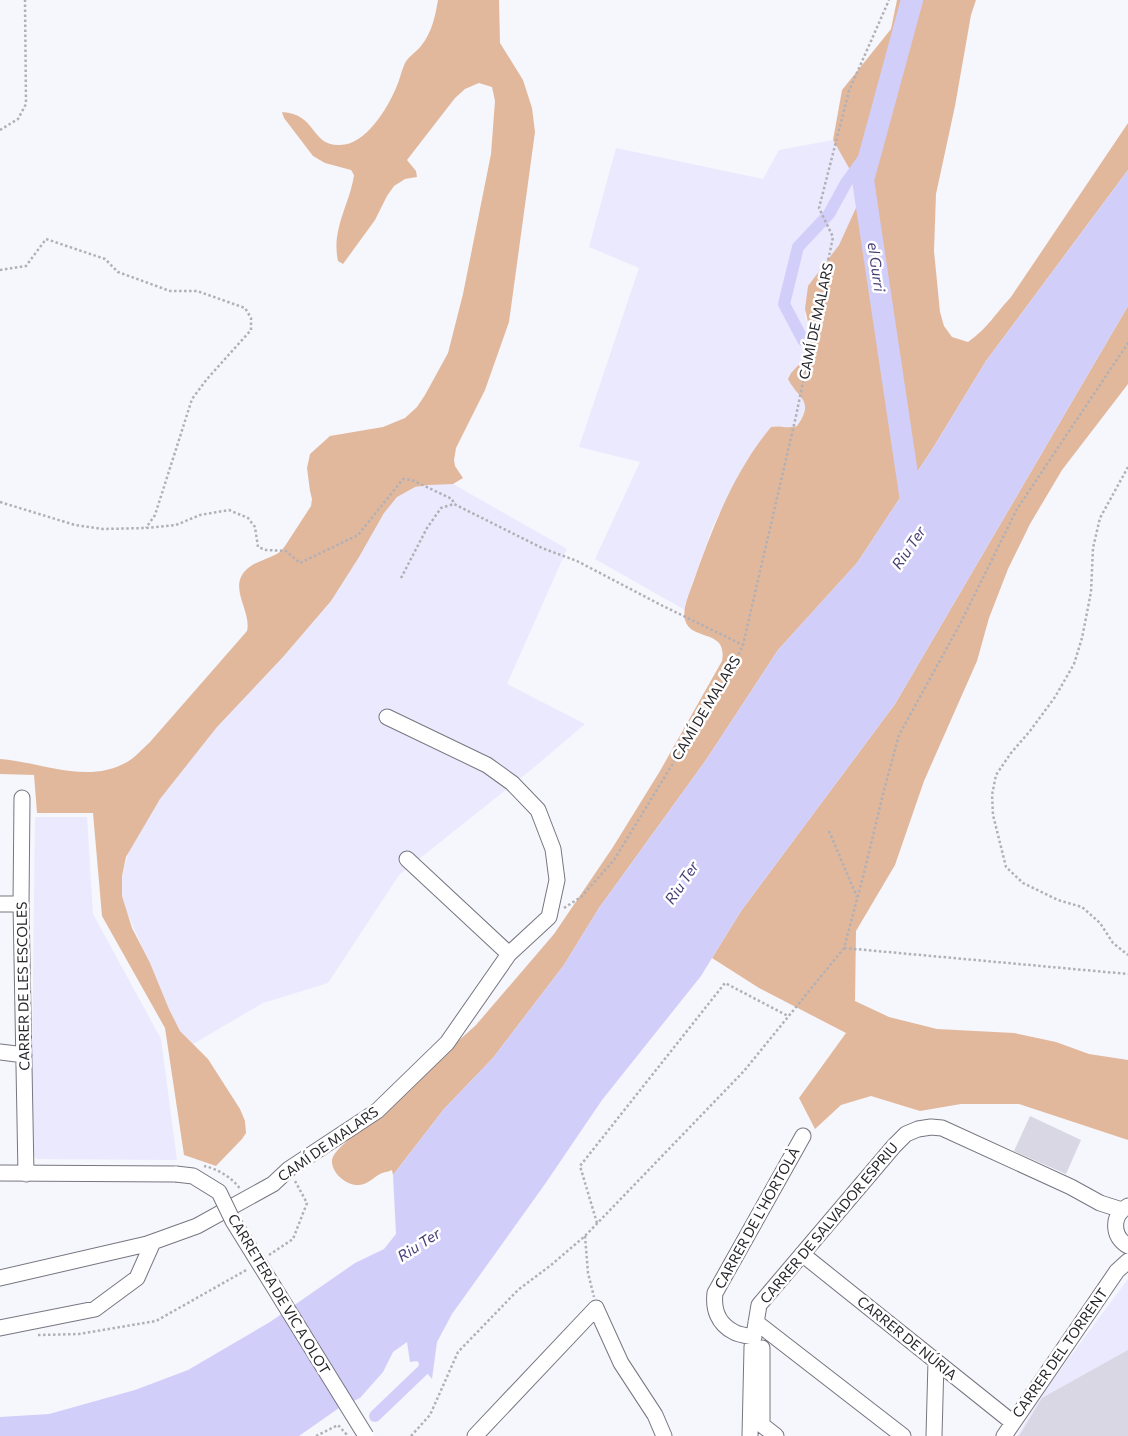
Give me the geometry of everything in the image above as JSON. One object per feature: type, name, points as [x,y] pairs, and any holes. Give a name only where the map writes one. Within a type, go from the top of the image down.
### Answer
[{"type":"street","points":[[387,717],[488,765],[512,783],[538,810],[554,849],[557,880],[549,917]]},
{"type":"street","name":"CARRER DE LES ESCOLES","points":[[22,798],[21,904],[26,1174]]},
{"type":"street","points":[[407,859],[510,954]]},
{"type":"street","points":[[0,904],[21,904]]},
{"type":"street","name":"CAMÍ DE MALARS","points":[[0,1278],[153,1242],[197,1226],[273,1184],[289,1169],[377,1112],[447,1043],[510,954],[549,917]]},
{"type":"street","points":[[0,1052],[24,1055]]},
{"type":"street","name":"CARRER DE SALVADOR ESPRIU","points":[[750,1436],[752,1347],[758,1336],[759,1305],[906,1134],[918,1129],[931,1127],[953,1132],[1071,1187],[1100,1203],[1125,1208]]},
{"type":"street","name":"CARRER DE L'HORTOLÀ","points":[[803,1136],[715,1293],[714,1305],[720,1319],[734,1332],[758,1336],[903,1436]]},
{"type":"street","name":"CARRETERA DE VIC A OLOT","points":[[0,1174],[176,1174],[193,1176],[219,1192],[238,1230],[366,1436]]},
{"type":"street","points":[[1100,1203],[1120,1237]]},
{"type":"street","points":[[1120,1237],[1117,1216],[1125,1208]]},
{"type":"street","name":"CARRER DEL TORRENT","points":[[1004,1436],[1123,1266],[1120,1237]]},
{"type":"street","points":[[0,1328],[95,1309],[138,1278],[153,1242]]},
{"type":"street","name":"CARRER DE NÚRIA","points":[[802,1254],[1012,1422]]},
{"type":"street","points":[[475,1436],[596,1308],[621,1363],[655,1415],[664,1436]]},
{"type":"street","points":[[758,1336],[762,1425],[776,1436]]},
{"type":"street","points":[[934,1436],[936,1361]]},
{"type":"path","points":[[0,130],[18,119],[26,104],[25,0]]},
{"type":"path","name":"CAMÍ DE MALARS","points":[[549,917],[581,897],[614,860],[736,660],[743,645],[796,416],[833,237],[819,208],[849,90],[889,0]]},
{"type":"path","points":[[0,270],[26,266],[46,239],[105,259],[118,272],[170,292],[197,292],[246,308],[251,318],[251,330],[192,399],[155,515],[146,528]]},
{"type":"path","points":[[411,1436],[430,1415],[458,1352],[518,1290],[585,1236],[744,1071],[844,948],[882,794],[899,735],[960,624],[1018,509],[1128,343]]},
{"type":"path","points":[[1128,467],[1100,518],[1093,548],[1091,592],[1082,638],[1074,664],[1055,697],[996,775],[992,796],[993,815],[1006,867],[1023,883],[1058,900],[1082,907],[1100,923],[1113,943],[1128,955]]},
{"type":"path","points":[[0,502],[75,525],[104,529],[146,528],[176,524],[200,516],[229,510],[248,518],[255,527],[258,547],[266,550],[286,552],[300,563],[358,535],[403,479],[412,480],[452,499],[454,504],[542,548],[577,560],[743,645]]},
{"type":"path","points":[[401,578],[427,528],[441,508],[454,504]]},
{"type":"path","points":[[829,831],[857,899]]},
{"type":"path","points":[[844,948],[1128,974]]},
{"type":"path","points":[[597,1224],[580,1166],[725,983],[788,1016]]},
{"type":"path","points":[[209,1167],[236,1182]]},
{"type":"path","points":[[262,1259],[293,1239],[307,1203],[289,1169]]},
{"type":"path","points":[[585,1236],[588,1273],[596,1308]]},
{"type":"path","points":[[30,1335],[79,1334],[156,1321],[255,1265]]},
{"type":"path","points":[[316,1436],[338,1425],[348,1436]]},
{"type":"shaded area","points":[[438,0],[499,0],[500,43],[523,80],[532,108],[535,132],[509,322],[485,390],[456,448],[455,466],[463,478],[453,484],[415,487],[397,497],[384,513],[331,601],[283,657],[217,727],[160,799],[126,857],[122,876],[122,896],[132,928],[150,963],[180,1031],[208,1059],[240,1109],[245,1121],[246,1133],[216,1166],[184,1155],[165,1028],[102,916],[93,813],[37,813],[34,775],[0,774],[0,759],[64,770],[96,772],[112,769],[127,762],[136,755],[150,742],[247,631],[248,623],[241,599],[239,583],[241,576],[251,566],[281,551],[311,506],[312,499],[307,468],[310,454],[330,436],[383,427],[405,418],[417,407],[425,395],[448,353],[463,294],[491,154],[495,101],[492,87],[479,83],[465,89],[455,98],[407,160],[416,171],[417,177],[405,179],[394,186],[375,220],[343,264],[338,261],[337,238],[354,175],[351,170],[325,163],[313,156],[284,118],[282,112],[302,118],[317,135],[330,144],[349,144],[358,139],[381,116],[396,88],[405,63],[425,41],[433,24]]},
{"type":"shaded area","points":[[897,0],[976,0],[971,15],[955,106],[936,194],[934,251],[940,312],[944,326],[952,337],[968,342],[986,326],[1011,297],[1128,123],[1128,170],[986,361],[933,448],[857,563],[778,650],[706,760],[599,908],[564,965],[493,1058],[444,1109],[393,1175],[392,1170],[359,1185],[345,1181],[337,1174],[332,1165],[336,1152],[476,1025],[554,934],[613,847],[660,771],[722,661],[720,644],[715,639],[694,631],[689,627],[684,615],[685,605],[717,520],[746,462],[771,427],[797,426],[805,411],[803,401],[788,379],[806,357],[808,350],[811,336],[805,309],[808,286],[839,245],[860,199],[849,168],[833,140],[842,90],[891,29]]},
{"type":"shaded area","points":[[833,140],[849,168],[860,199],[839,245],[808,286],[805,315],[811,336],[808,350],[801,362],[796,389],[804,400],[806,407],[797,426],[790,429],[777,426],[767,432],[746,462],[713,526],[686,602],[685,610],[595,559],[640,462],[579,447],[639,268],[589,247],[616,148],[763,179],[779,150]]},
{"type":"shaded area","points":[[1128,306],[1128,384],[1062,470],[1030,524],[1008,569],[989,618],[977,661],[924,781],[895,865],[856,931],[855,1001],[889,1017],[937,1029],[1014,1033],[1056,1042],[1089,1054],[1128,1060],[1128,1140],[1019,1104],[961,1104],[920,1111],[871,1096],[841,1105],[815,1129],[799,1098],[846,1033],[759,988],[712,958],[741,911],[895,704]]},
{"type":"shaded area","points":[[453,484],[567,549],[507,684],[585,724],[532,769],[399,875],[328,983],[263,1003],[193,1044],[180,1031],[174,1020],[125,908],[122,896],[122,876],[129,851],[160,799],[217,727],[283,657],[331,601],[388,506],[402,493],[415,487]]},
{"type":"shaded area","points":[[35,817],[87,817],[93,914],[161,1039],[177,1160],[37,1159],[31,1152]]},
{"type":"shaded area","points":[[1128,1279],[1128,1436],[1017,1436],[1043,1393]]},
{"type":"water","name":"Riu Ter","points":[[1128,170],[1128,306],[895,704],[741,911],[701,976],[602,1100],[545,1184],[452,1314],[437,1342],[432,1379],[417,1361],[410,1362],[407,1342],[393,1352],[383,1372],[360,1398],[339,1408],[299,1436],[0,1436],[0,1417],[49,1414],[135,1390],[188,1370],[270,1322],[355,1263],[384,1249],[396,1234],[393,1175],[444,1109],[493,1058],[564,965],[599,908],[706,760],[778,650],[857,563],[933,448],[986,361]]},
{"type":"building","points":[[1030,1116],[1081,1140],[1066,1174],[1014,1151]]},
{"type":"building","points":[[1128,1350],[1128,1436],[1019,1436],[1042,1398]]},
{"type":"waterway","name":"el Gurri","points":[[912,0],[863,180],[913,514]]},
{"type":"waterway","points":[[803,340],[784,304],[798,247],[829,214],[846,183],[872,147]]},
{"type":"waterway","points":[[375,1416],[424,1369],[427,1354]]}]
